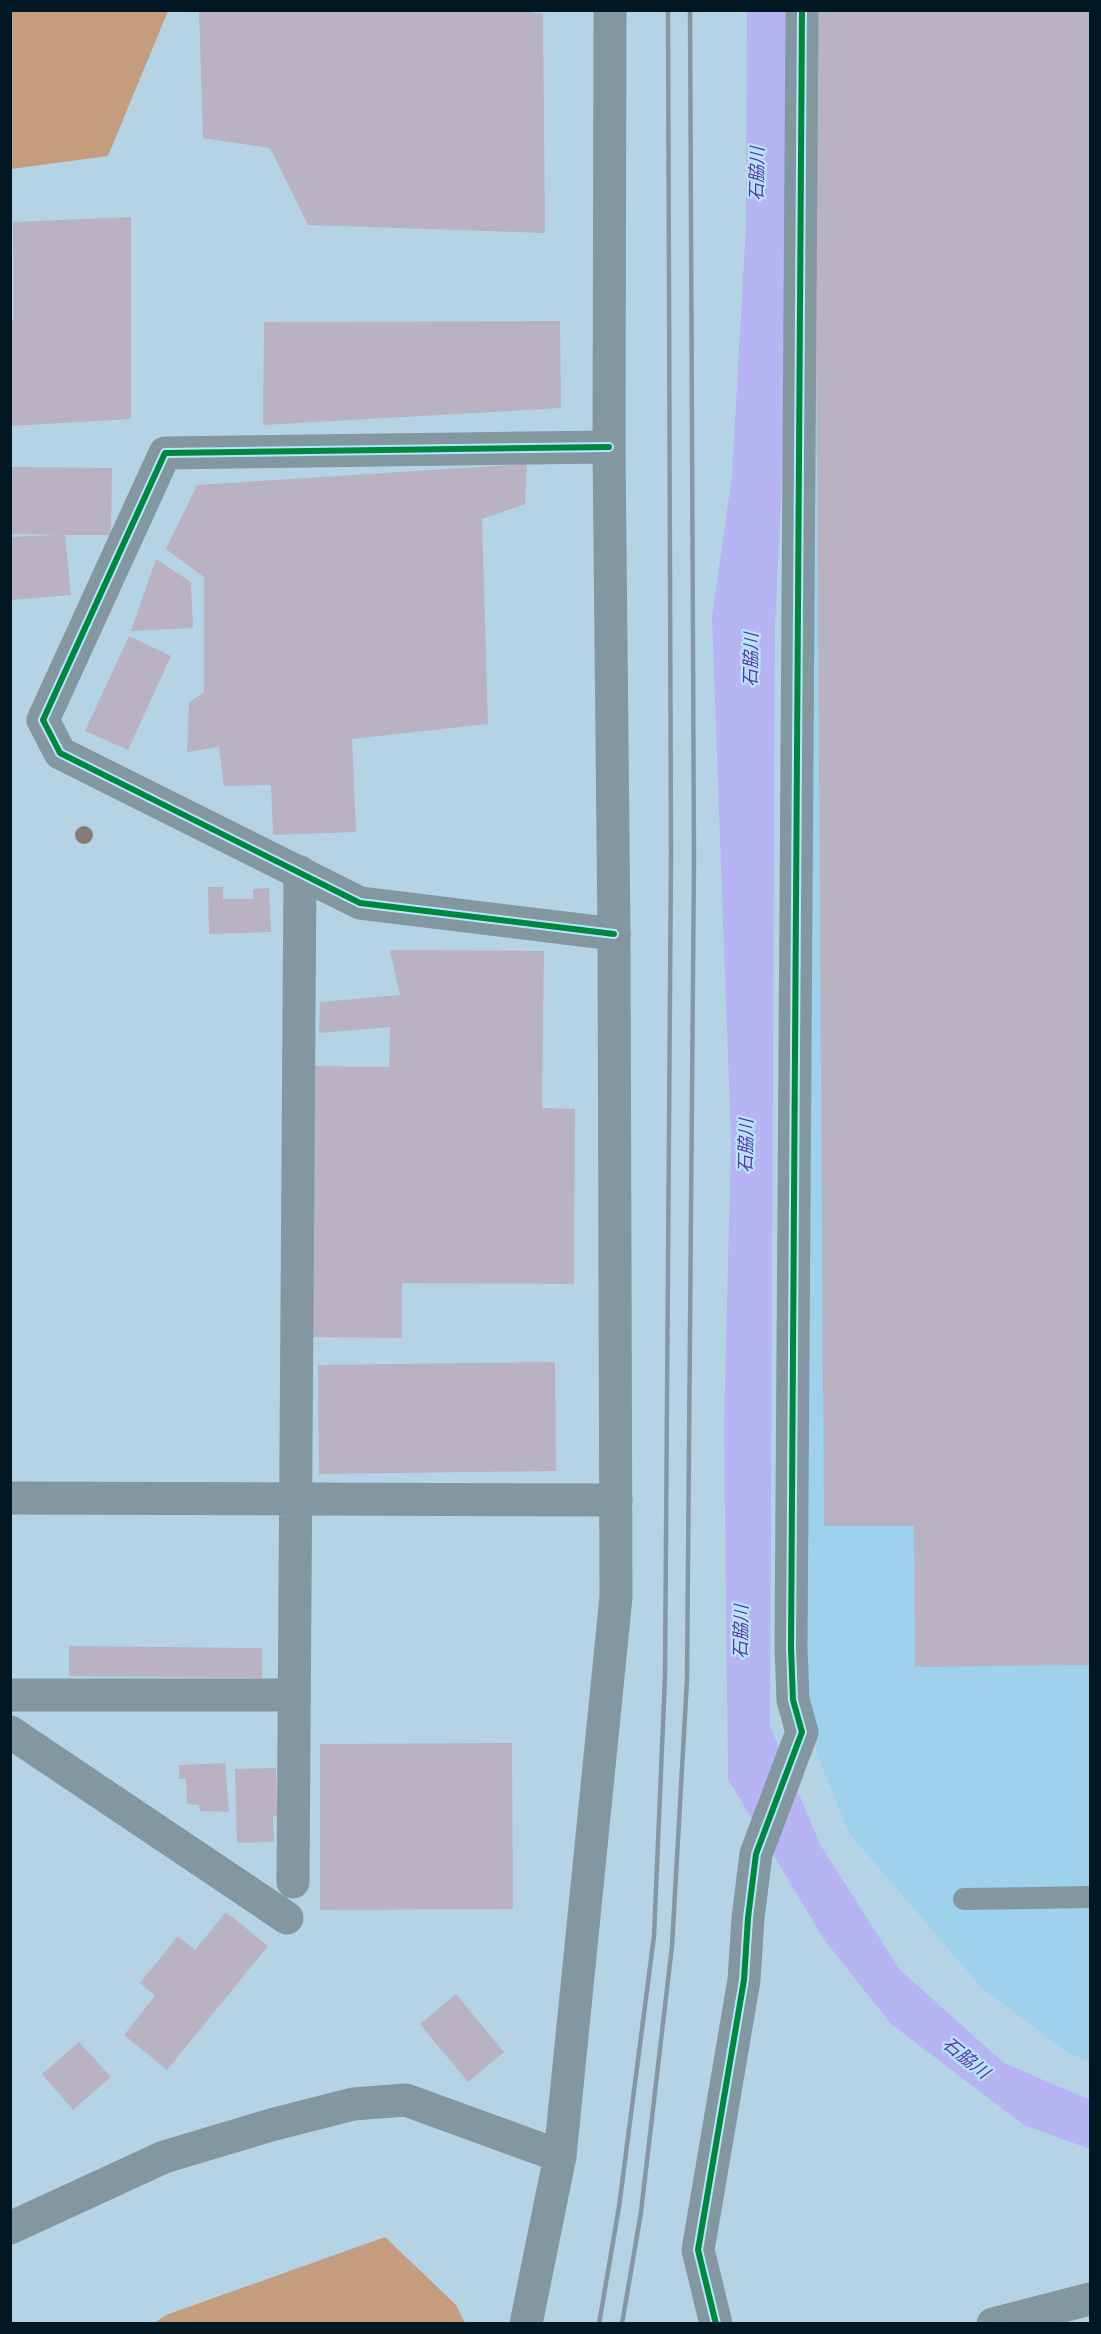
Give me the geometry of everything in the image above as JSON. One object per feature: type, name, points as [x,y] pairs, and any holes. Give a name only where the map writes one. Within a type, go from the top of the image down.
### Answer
[{"type":"street","points":[[526,2324],[560,2156],[616,1598],[614,934],[609,447],[610,10]]},
{"type":"street","points":[[716,2324],[698,2250],[744,1980],[748,1918],[756,1854],[802,1732],[793,1700],[791,1648],[802,10]]},
{"type":"street","points":[[609,447],[165,453],[43,720],[60,753],[360,903],[614,934]]},
{"type":"street","points":[[293,1882],[300,872]]},
{"type":"street","points":[[10,1498],[616,1500]]},
{"type":"street","points":[[10,1695],[293,1695]]},
{"type":"street","points":[[10,1732],[288,1918]]},
{"type":"street","points":[[10,2228],[164,2157],[271,2125],[353,2104],[406,2100],[560,2156]]},
{"type":"street","points":[[993,2324],[1090,2299]]},
{"type":"lane","points":[[964,1899],[1090,1897]]},
{"type":"shaded area","points":[[10,11],[168,11],[108,156],[11,169]]},
{"type":"shaded area","points":[[814,11],[1090,11],[1090,2061],[1068,2053],[981,1987],[849,1833],[817,1754],[804,1643]]},
{"type":"shaded area","points":[[385,2237],[456,2305],[465,2323],[154,2323],[166,2315]]},
{"type":"water","name":"石脇川","points":[[787,10],[785,415],[775,628],[770,1726],[821,1846],[900,1970],[1004,2063],[1090,2100],[1090,2149],[1024,2125],[891,2024],[823,1938],[728,1779],[724,1425],[731,1141],[712,617],[732,475],[746,225],[747,11]]},
{"type":"building","points":[[199,10],[517,10],[543,14],[545,233],[308,225],[270,148],[203,138]]},
{"type":"building","points":[[814,10],[1090,10],[1090,1665],[915,1667],[914,1526],[824,1526]]},
{"type":"building","points":[[131,217],[131,419],[10,426],[10,320],[14,321],[13,222]]},
{"type":"building","points":[[560,321],[561,408],[263,425],[264,322]]},
{"type":"building","points":[[527,464],[525,504],[482,519],[488,724],[352,739],[356,832],[273,835],[271,785],[224,786],[219,747],[187,752],[189,702],[204,692],[204,577],[166,549],[197,485]]},
{"type":"building","points":[[10,467],[112,468],[111,535],[65,535],[71,595],[10,600],[10,537],[57,535],[10,534]]},
{"type":"building","points":[[156,559],[191,582],[193,628],[131,631]]},
{"type":"building","points":[[129,636],[171,656],[128,750],[85,731]]},
{"type":"building","points":[[208,887],[223,887],[223,899],[253,899],[253,889],[269,888],[271,932],[209,934]]},
{"type":"building","points":[[390,950],[544,951],[542,1108],[575,1109],[574,1284],[402,1283],[402,1338],[309,1337],[311,1066],[389,1067],[390,1027],[319,1033],[320,1002],[400,995]]},
{"type":"building","points":[[555,1362],[556,1471],[319,1474],[318,1365]]},
{"type":"building","points":[[69,1646],[262,1648],[262,1678],[69,1676]]},
{"type":"building","points":[[512,1743],[513,1909],[320,1910],[320,1744]]},
{"type":"building","points":[[225,1763],[229,1812],[200,1811],[199,1805],[187,1804],[186,1779],[179,1779],[179,1765]]},
{"type":"building","points":[[276,1768],[277,1816],[273,1816],[274,1842],[237,1843],[235,1769]]},
{"type":"building","points":[[226,1912],[268,1946],[167,2070],[124,2035],[155,1996],[140,1983],[178,1936],[195,1950]]},
{"type":"building","points":[[456,1994],[504,2052],[468,2082],[420,2024]]},
{"type":"building","points":[[79,2042],[111,2077],[73,2110],[42,2074]]},
{"type":"railway","points":[[599,2324],[619,2207],[654,1936],[665,1677],[671,854],[668,10]]},
{"type":"railway","points":[[622,2324],[641,2212],[672,1946],[687,1680],[694,860],[690,10]]},
{"type":"cycle path","points":[[716,2324],[698,2250],[744,1980],[748,1918],[756,1854],[802,1732],[793,1700],[791,1648],[802,10]]},
{"type":"cycle path","points":[[609,447],[165,453],[43,720],[60,753],[360,903],[614,934]]}]
